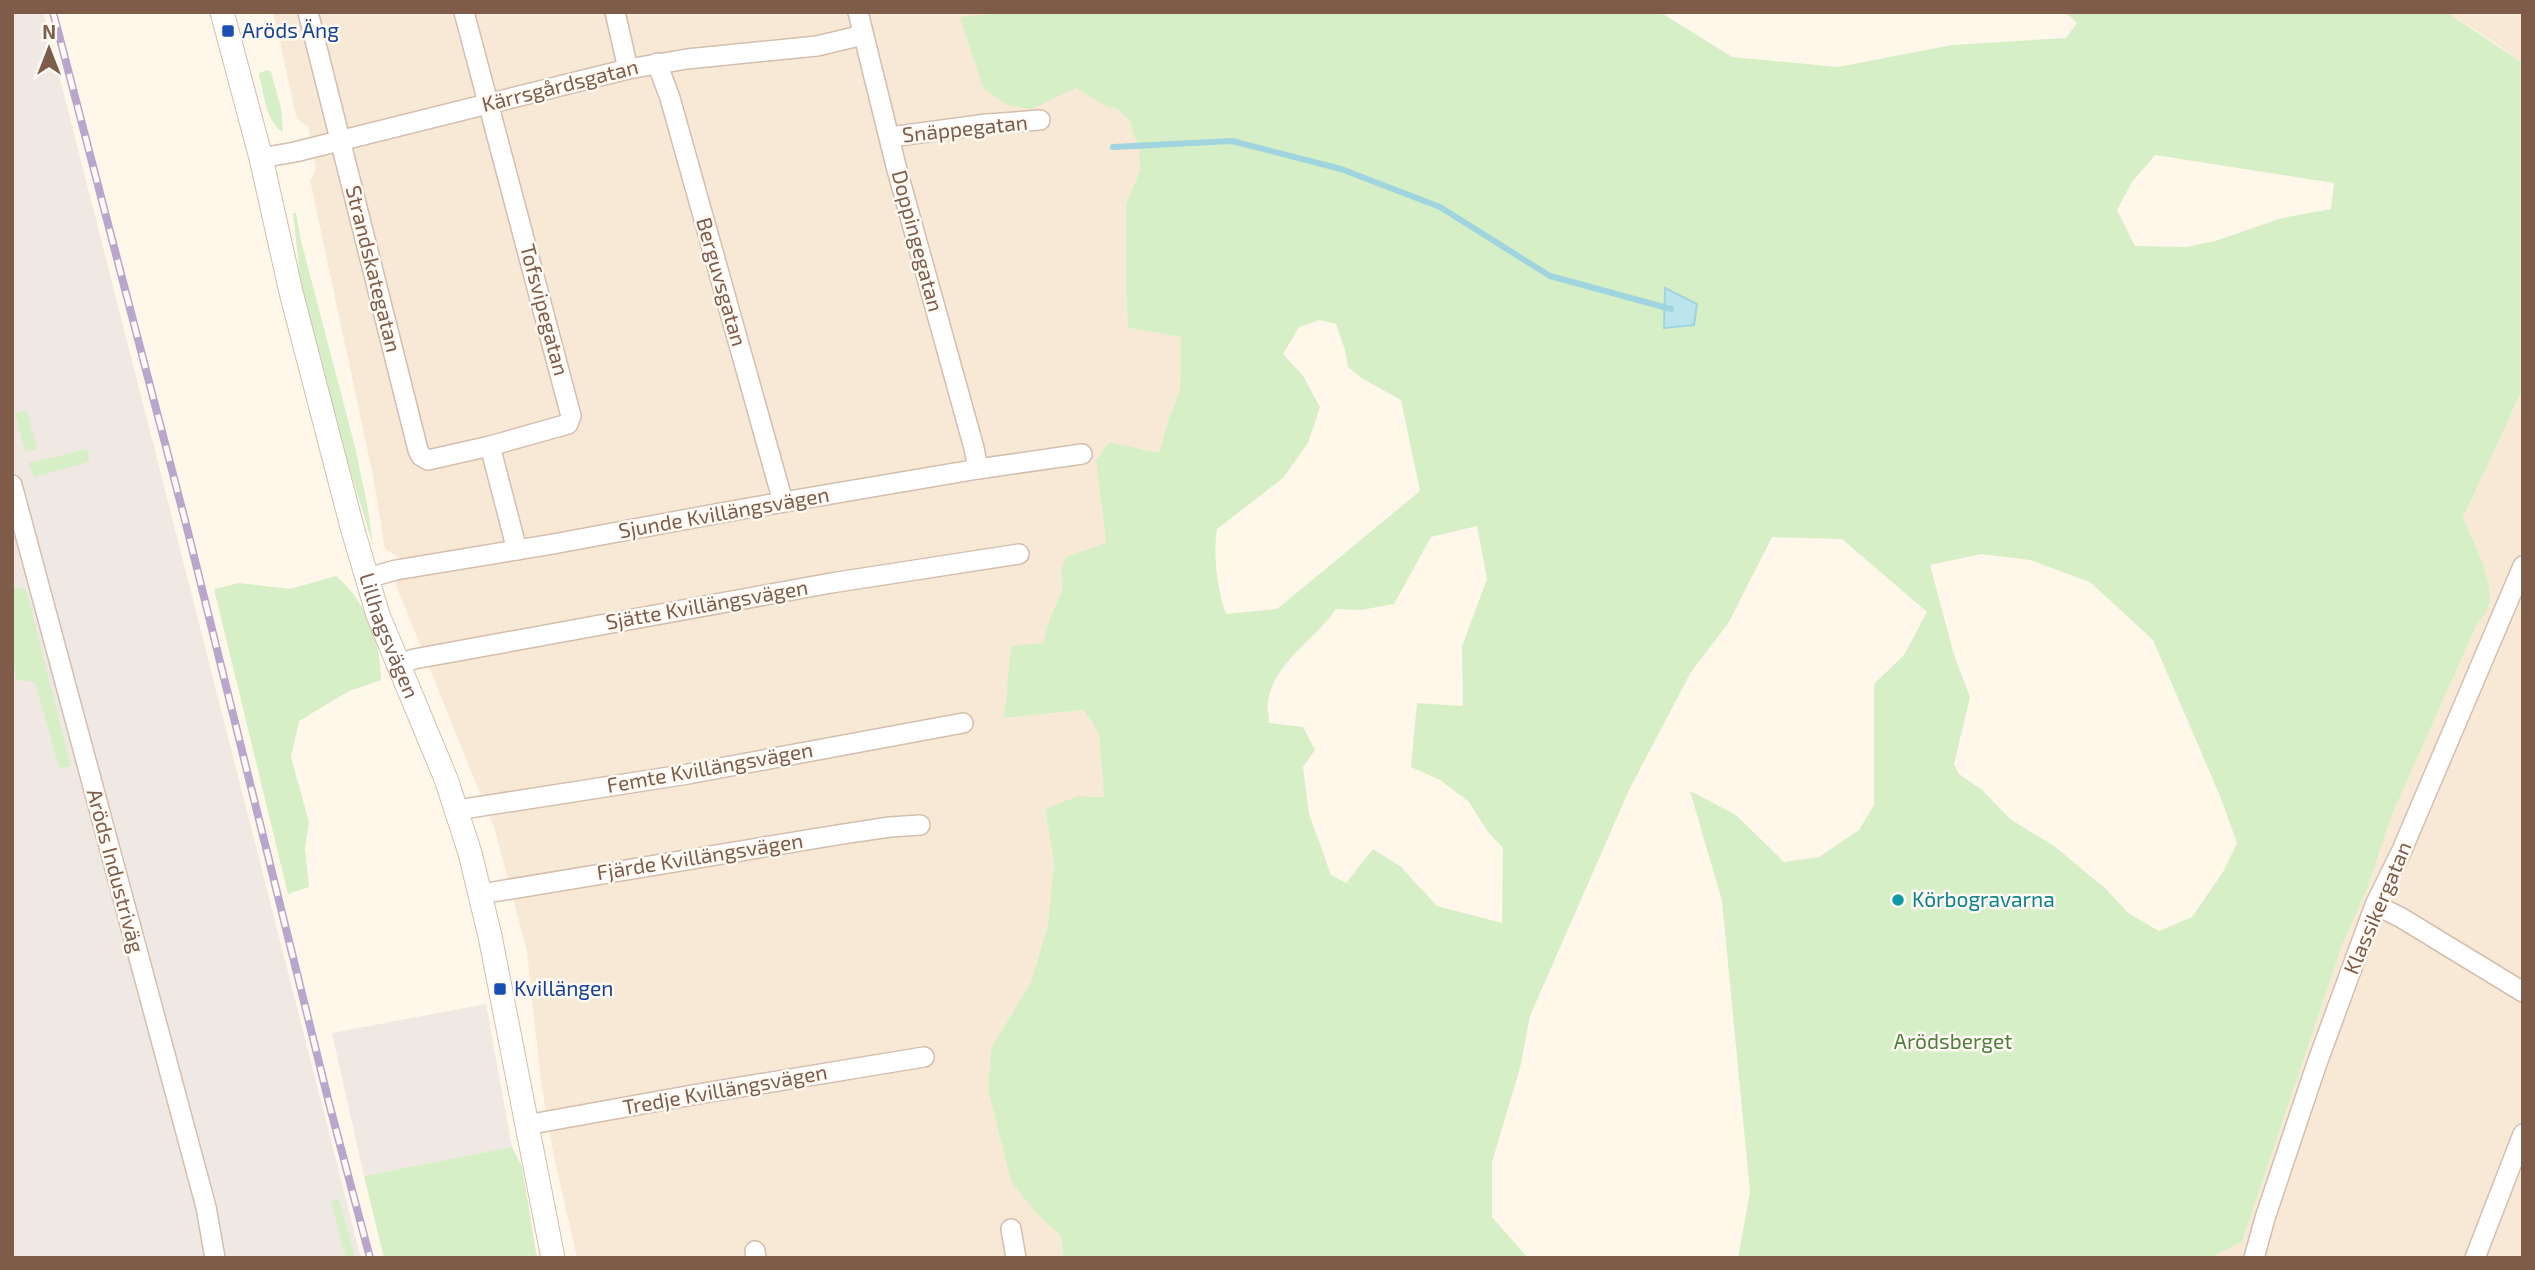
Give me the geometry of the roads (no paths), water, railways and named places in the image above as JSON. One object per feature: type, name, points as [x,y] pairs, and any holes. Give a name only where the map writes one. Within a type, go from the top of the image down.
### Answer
[{"type":"street","name":"Lillhagsvägen","points":[[222,12],[261,158],[333,460],[397,665],[457,810],[481,894],[553,1258]]},
{"type":"street","name":"Strandskategatan","points":[[308,12],[418,450],[428,460],[490,446]]},
{"type":"street","name":"Tofsvipegatan","points":[[464,12],[571,416],[568,424],[490,446]]},
{"type":"street","points":[[615,12],[628,68]]},
{"type":"street","name":"Doppingegatan","points":[[858,12],[978,469]]},
{"type":"street","name":"Kärrsgårdsgatan","points":[[261,158],[341,141],[628,68],[817,46],[863,35]]},
{"type":"street","name":"Berguvsgatan","points":[[657,63],[670,98],[783,502]]},
{"type":"street","name":"Snäppegatan","points":[[890,137],[1040,120]]},
{"type":"street","points":[[490,446],[517,551]]},
{"type":"street","name":"Sjunde Kvillängsvägen","points":[[368,578],[396,570],[517,551],[783,502],[1082,454]]},
{"type":"street","name":"Aröds Industriväg","points":[[12,485],[206,1207],[215,1258]]},
{"type":"street","name":"Sjätte Kvillängsvägen","points":[[397,665],[414,659],[530,636],[831,583],[1019,554]]},
{"type":"street","name":"Klassikergatan","points":[[2254,1258],[2312,1078],[2375,905],[2403,850],[2523,566]]},
{"type":"street","name":"Femte Kvillängsvägen","points":[[457,810],[688,774],[963,723]]},
{"type":"street","name":"Fjärde Kvillängsvägen","points":[[481,894],[844,834],[920,825]]},
{"type":"street","points":[[2375,905],[2400,917],[2523,992]]},
{"type":"street","name":"Tredje Kvillängsvägen","points":[[526,1125],[710,1091],[924,1057]]},
{"type":"street","points":[[2475,1258],[2523,1134]]},
{"type":"street","points":[[1011,1228],[1016,1258]]},
{"type":"water","points":[[1665,288],[1697,304],[1694,325],[1664,328]]},
{"type":"waterway","points":[[1113,147],[1232,141],[1341,169],[1440,207],[1550,276],[1671,309]]},
{"type":"railway","points":[[53,12],[187,528],[370,1258]]},
{"type":"place","name":"Aröds Äng","points":[[228,31]]},
{"type":"place","name":"Körbogravarna","points":[[1898,900]]},
{"type":"place","name":"Kvillängen","points":[[500,989]]},
{"type":"park label","name":"Arödsberget","points":[[1953,1042]]}]
